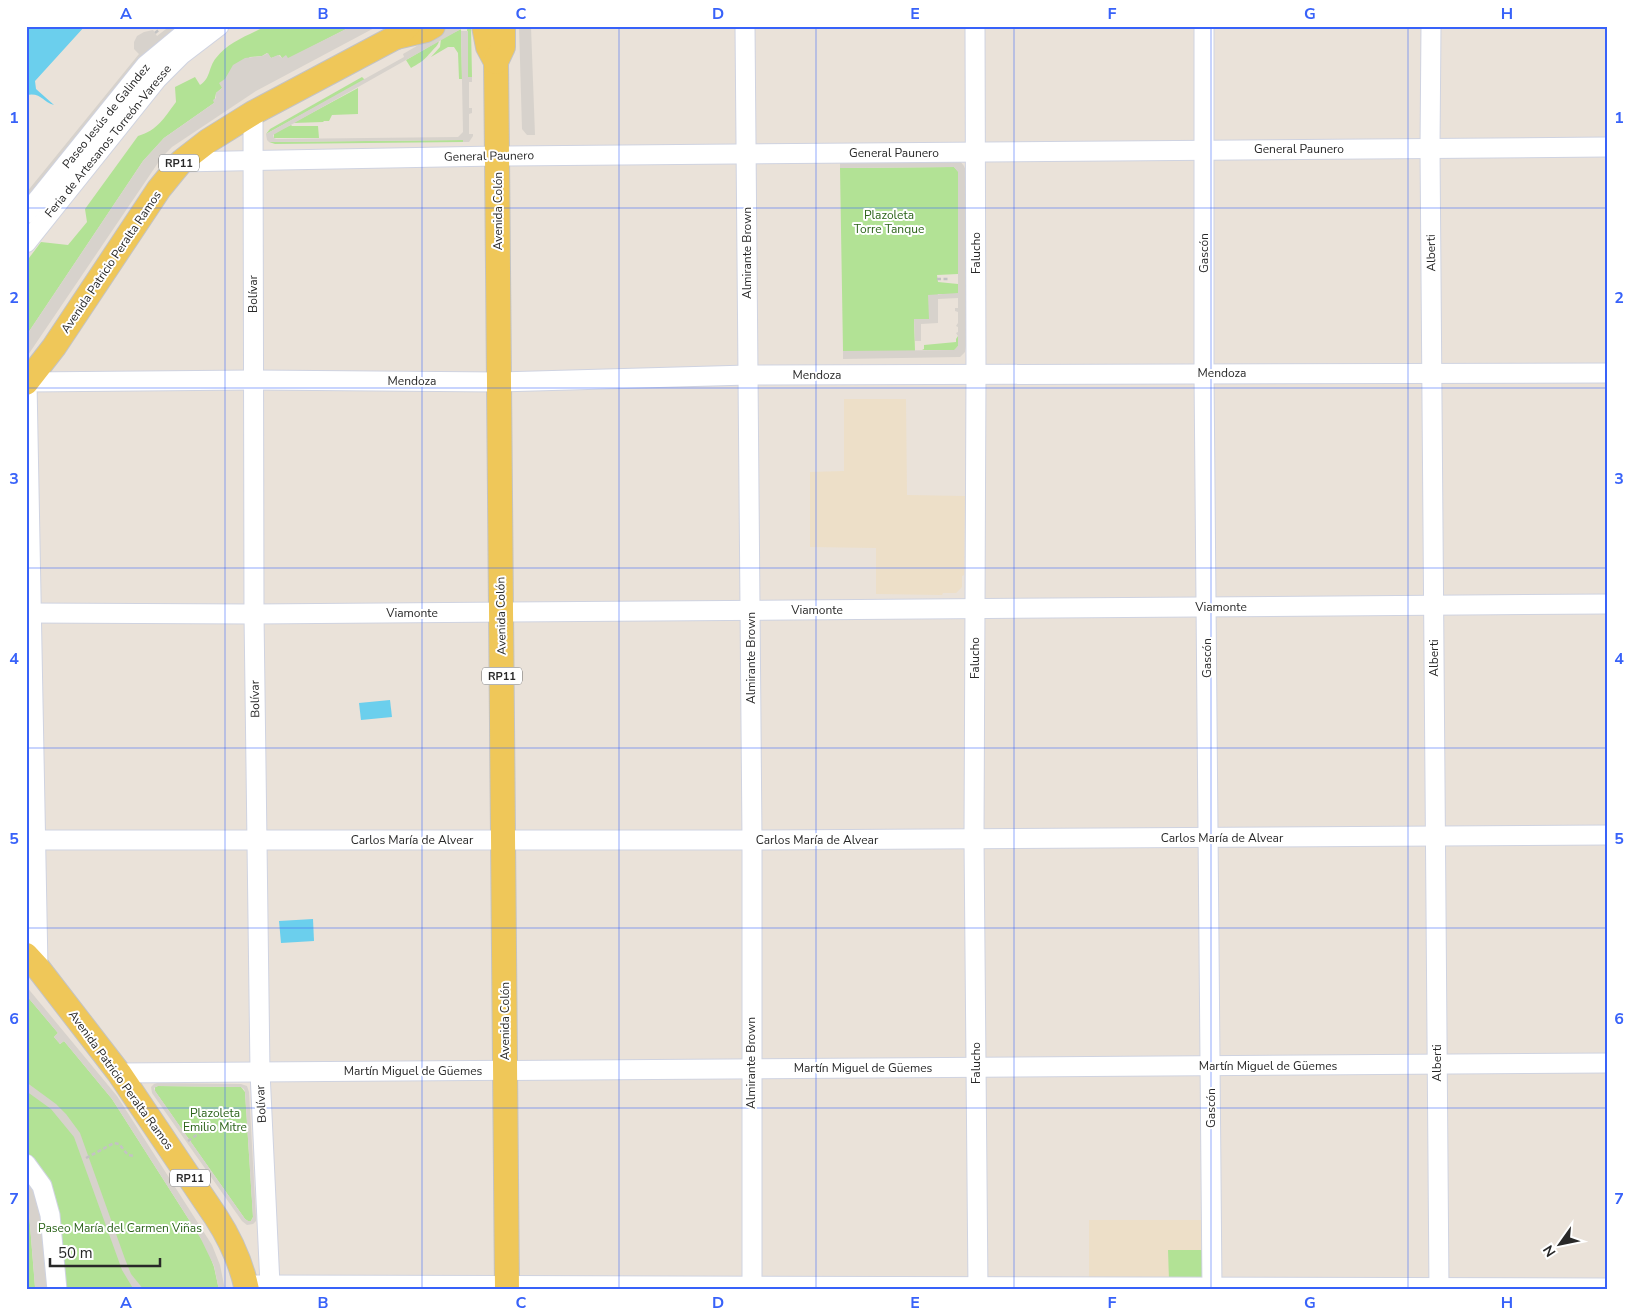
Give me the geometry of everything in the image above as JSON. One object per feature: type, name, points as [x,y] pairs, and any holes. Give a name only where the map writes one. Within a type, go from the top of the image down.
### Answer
[{"type":"main road","name":"RP11","points":[[402,32],[426,30],[433,26]]},
{"type":"main road","name":"RP11","points":[[484,26],[488,48],[496,62]]},
{"type":"main road","name":"RP11","points":[[496,62],[503,47],[503,26]]},
{"type":"main road","name":"Avenida Patricio Peralta Ramos","points":[[27,382],[54,347],[170,174],[180,162],[208,141],[253,113],[402,32]]},
{"type":"main road","name":"Avenida Colón","points":[[496,62],[507,1288]]},
{"type":"main road","name":"Avenida Patricio Peralta Ramos","points":[[32,961],[119,1073],[230,1238],[243,1270],[246,1287]]},
{"type":"street","name":"Paseo Jesús de Galindez","points":[[26,214],[146,65],[193,26]]},
{"type":"street","name":"Feria de Artesanos Torreón-Varesse","points":[[26,243],[157,78],[181,55],[219,26]]},
{"type":"street","name":"Almirante Brown","points":[[745,26],[752,840],[752,1288]]},
{"type":"street","name":"Falucho","points":[[975,26],[974,839],[978,1288]]},
{"type":"street","name":"Gascón","points":[[1204,26],[1204,373],[1212,1288]]},
{"type":"street","name":"Alberti","points":[[1431,26],[1430,148],[1439,1289]]},
{"type":"street","name":"Bolívar","points":[[253,113],[254,614],[260,1072],[270,1284]]},
{"type":"street","name":"General Paunero","points":[[180,162],[254,159],[498,156],[1607,147]]},
{"type":"street","name":"Mendoza","points":[[27,382],[253,380],[499,382],[748,375],[1607,373]]},
{"type":"street","points":[[27,382],[32,961]]},
{"type":"street","name":"Viamonte","points":[[29,613],[254,614],[1607,604]]},
{"type":"street","name":"Carlos María de Alvear","points":[[31,840],[752,840],[1607,835]]},
{"type":"street","name":"Martín Miguel de Güemes","points":[[119,1073],[1607,1063]]},
{"type":"street","points":[[26,1164],[42,1186],[50,1214],[57,1290]]},
{"type":"street","points":[[246,1287],[270,1284],[507,1288],[1607,1288]]},
{"type":"path","points":[[155,33],[160,29]]},
{"type":"path","points":[[937,279],[950,279]]},
{"type":"path","points":[[188,1141],[214,1123]]},
{"type":"path","points":[[86,1158],[114,1143],[119,1144],[128,1155],[135,1156]]},
{"type":"shaded area","points":[[170,26],[179,26],[26,204],[26,193],[139,54],[134,49],[134,42],[137,36],[153,30],[157,36]]},
{"type":"shaded area","points":[[352,26],[378,26],[256,91],[172,147],[162,157],[26,358],[26,336],[143,161],[164,138],[214,103],[213,100],[216,98],[216,93],[222,88],[219,83],[225,79],[233,65],[245,58],[262,56],[268,53],[271,58],[278,55],[282,58],[286,55],[288,58]]},
{"type":"shaded area","points":[[451,26],[458,26],[461,29],[273,135],[276,139],[458,137],[463,132],[461,31],[468,31],[468,77],[472,77],[472,82],[469,82],[469,108],[472,108],[472,113],[469,114],[469,134],[473,134],[469,142],[463,142],[463,140],[269,142],[267,140],[266,134],[404,57],[403,54]]},
{"type":"shaded area","points":[[519,26],[531,27],[535,135],[527,135],[522,129]]},
{"type":"shaded area","points":[[840,160],[959,160],[964,166],[966,171],[966,346],[965,352],[960,357],[843,359],[843,351],[954,350],[958,346],[958,336],[956,333],[958,332],[958,327],[956,326],[958,323],[958,312],[955,311],[955,308],[958,308],[958,298],[938,299],[938,323],[921,324],[921,341],[915,341],[914,319],[929,319],[928,295],[958,293],[958,172],[954,167],[840,168]]},
{"type":"shaded area","points":[[844,399],[906,399],[907,495],[965,496],[964,575],[962,576],[962,587],[956,593],[943,593],[942,595],[876,594],[876,548],[810,547],[810,472],[844,471]]},
{"type":"shaded area","points":[[26,986],[117,1096],[212,1245],[220,1265],[225,1290],[219,1290],[214,1266],[200,1237],[112,1099],[64,1041],[60,1044],[54,1037],[58,1033],[26,995]]},
{"type":"shaded area","points":[[26,1082],[56,1104],[80,1133],[131,1274],[144,1290],[134,1290],[122,1270],[74,1137],[51,1109],[26,1091]]},
{"type":"shaded area","points":[[154,1084],[241,1084],[247,1086],[249,1092],[256,1217],[256,1221],[253,1224],[247,1225],[242,1221],[152,1093],[151,1087]],"holes":[[[158,1086],[241,1087],[245,1092],[253,1217],[251,1221],[245,1219],[154,1088]]]},
{"type":"shaded area","points":[[26,1172],[33,1184],[40,1210],[47,1290],[26,1290],[26,1287],[35,1287],[29,1213],[26,1199]]},
{"type":"shaded area","points":[[1089,1220],[1207,1220],[1207,1287],[1089,1286]]},
{"type":"green space","points":[[266,26],[352,26],[288,59],[282,58],[280,55],[271,58],[267,53],[262,56],[250,57],[228,75],[222,88],[216,93],[214,103],[164,138],[143,161],[26,336],[26,296],[29,292],[26,284],[26,262],[41,242],[68,245],[87,222],[85,209],[138,136],[156,127],[176,102],[175,87],[195,77],[200,85],[206,79],[213,62],[221,52],[239,39]]},
{"type":"green space","points":[[467,26],[471,26],[472,77],[468,77]]},
{"type":"green space","points":[[461,29],[462,79],[459,79],[458,53],[454,47],[448,47],[431,57],[440,47],[441,39]]},
{"type":"green space","points":[[439,41],[425,59],[411,68],[406,60]]},
{"type":"green space","points":[[362,77],[365,80],[266,134],[270,129]]},
{"type":"green space","points":[[358,88],[358,114],[332,115],[329,121],[323,122],[293,123]]},
{"type":"green space","points":[[291,125],[318,126],[319,138],[274,138],[274,133]]},
{"type":"green space","points":[[463,140],[463,142],[275,144],[269,142]]},
{"type":"green space","name":"Plazoleta Torre Tanque","points":[[954,167],[958,171],[958,274],[937,275],[938,282],[958,284],[958,294],[938,294],[929,319],[914,319],[915,351],[843,351],[840,168]]},
{"type":"green space","points":[[958,336],[958,346],[955,350],[922,350],[924,345],[956,342]]},
{"type":"green space","name":"Paseo María del Carmen Viñas","points":[[26,995],[58,1033],[54,1037],[60,1044],[64,1041],[112,1099],[207,1248],[214,1267],[219,1290],[62,1290],[34,1163],[26,1155]]},
{"type":"green space","name":"Plazoleta Emilio Mitre","points":[[155,1087],[241,1087],[245,1092],[253,1217],[251,1221],[245,1219],[155,1091]]},
{"type":"green space","points":[[26,1199],[29,1213],[35,1287],[26,1287]]},
{"type":"green space","points":[[1168,1250],[1207,1250],[1207,1287],[1169,1280]]},
{"type":"water","points":[[26,26],[85,26],[35,81],[36,89],[54,105],[39,96],[26,95]]},
{"type":"water","points":[[390,700],[392,717],[361,720],[359,703]]},
{"type":"water","points":[[313,919],[314,941],[281,943],[279,921]]}]
